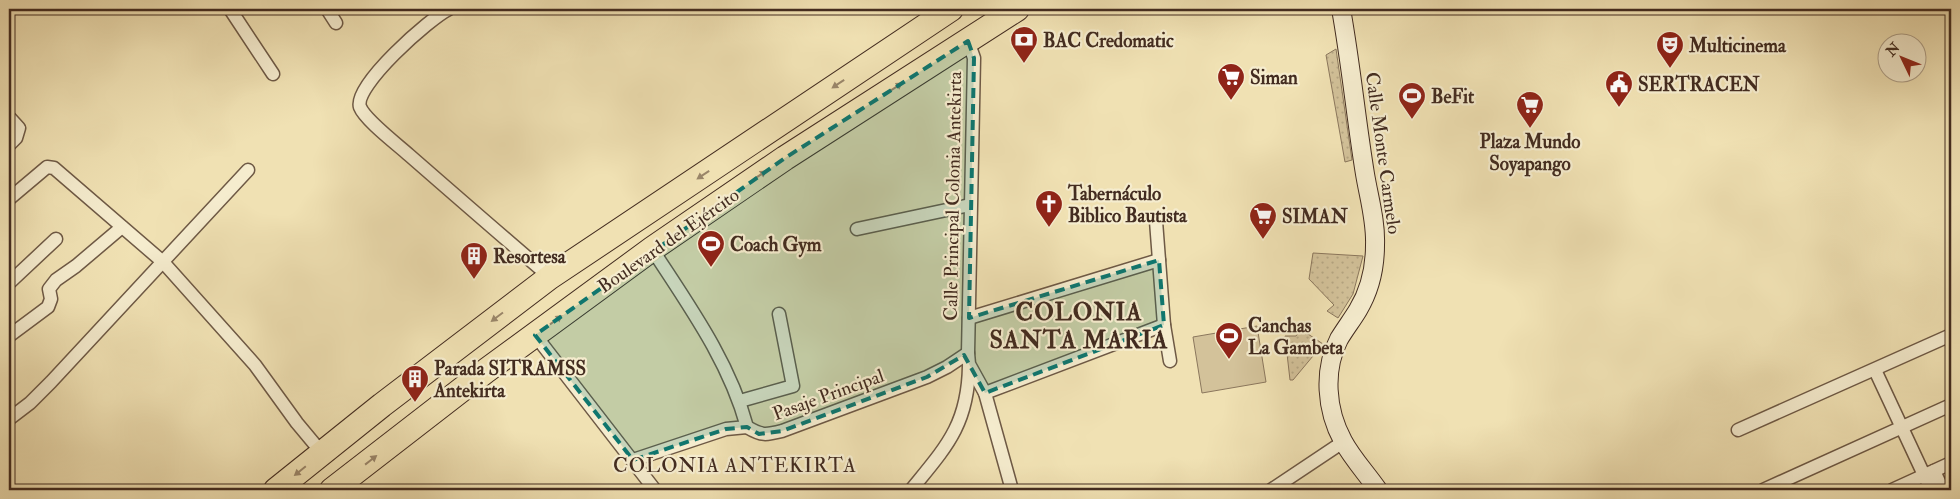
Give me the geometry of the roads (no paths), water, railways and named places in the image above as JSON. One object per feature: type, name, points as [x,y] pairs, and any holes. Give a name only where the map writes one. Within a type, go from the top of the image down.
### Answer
[{"type":"highway","name":"Boulevard del Ejército","points":[[276,490],[550,277],[951,9]]},
{"type":"highway","name":"Boulevard del Ejército","points":[[332,490],[487,370],[652,249],[785,158],[1017,9]]},
{"type":"street","points":[[230,9],[273,74]]},
{"type":"street","points":[[327,9],[336,23]]},
{"type":"street","name":"Calle Monte Carmelo","points":[[1341,9],[1365,174],[1373,211],[1375,264],[1366,296],[1340,338],[1332,356],[1328,373],[1328,391],[1334,420],[1343,442],[1378,490]]},
{"type":"street","points":[[446,10],[416,32],[386,62],[362,93],[359,106],[364,114],[399,146],[550,277]]},
{"type":"street","name":"Calle Principal Colonia Antekirta","points":[[911,490],[949,443],[963,414],[968,384],[974,58],[968,40]]},
{"type":"street","points":[[9,117],[18,128],[16,138],[9,145]]},
{"type":"street","points":[[9,199],[47,166],[51,167],[164,262],[255,364],[297,423],[322,453]]},
{"type":"street","points":[[9,419],[30,403],[51,382],[164,262],[186,234],[248,170]]},
{"type":"street","points":[[857,229],[970,205]]},
{"type":"street","points":[[1156,221],[1164,325],[1170,362]]},
{"type":"street","points":[[9,336],[48,307],[51,299],[49,289],[56,280],[76,266],[122,226]]},
{"type":"street","points":[[9,283],[56,239]]},
{"type":"street","name":"Pasaje Principal","points":[[652,249],[692,310],[724,365],[740,401],[747,427],[758,434],[768,435],[782,431],[928,377],[968,359]]},
{"type":"street","points":[[969,318],[1159,260]]},
{"type":"street","points":[[740,401],[793,386],[779,314]]},
{"type":"street","points":[[985,393],[1164,325]]},
{"type":"street","points":[[535,335],[655,490]]},
{"type":"street","points":[[1738,430],[1951,335]]},
{"type":"street","points":[[968,359],[985,393],[1012,490]]},
{"type":"street","points":[[1875,370],[1902,428],[1929,474],[1943,490]]},
{"type":"street","points":[[1763,490],[1951,405]]},
{"type":"street","points":[[633,460],[726,429],[747,427]]},
{"type":"street","points":[[1271,490],[1343,442]]},
{"type":"street","points":[[1892,490],[1951,463]]},
{"type":"street","points":[[1929,474],[1931,490]]},
{"type":"place","name":"BAC Credomatic","points":[[1024,64]]},
{"type":"place","name":"Multicinema","points":[[1670,69]]},
{"type":"place","name":"Siman","points":[[1231,101]]},
{"type":"place","name":"SERTRACEN","points":[[1619,108]]},
{"type":"place","name":"BeFit","points":[[1412,120]]},
{"type":"place","name":"Plaza Mundo Soyapango","points":[[1530,129]]},
{"type":"place","name":"Tabernáculo Biblico Bautista","points":[[1049,228]]},
{"type":"place","name":"SIMAN","points":[[1263,240]]},
{"type":"place","name":"Coach Gym","points":[[711,268]]},
{"type":"place","name":"Resortesa","points":[[474,280]]},
{"type":"place","name":"Canchas La Gambeta","points":[[1229,360]]},
{"type":"place","name":"Parada SITRAMSS Antekirta","points":[[415,403]]},
{"type":"district","name":"COLONIA SANTA MARIA","points":[[1079,326]]},
{"type":"district","name":"COLONIA ANTEKIRTA","points":[[735,465]]}]
